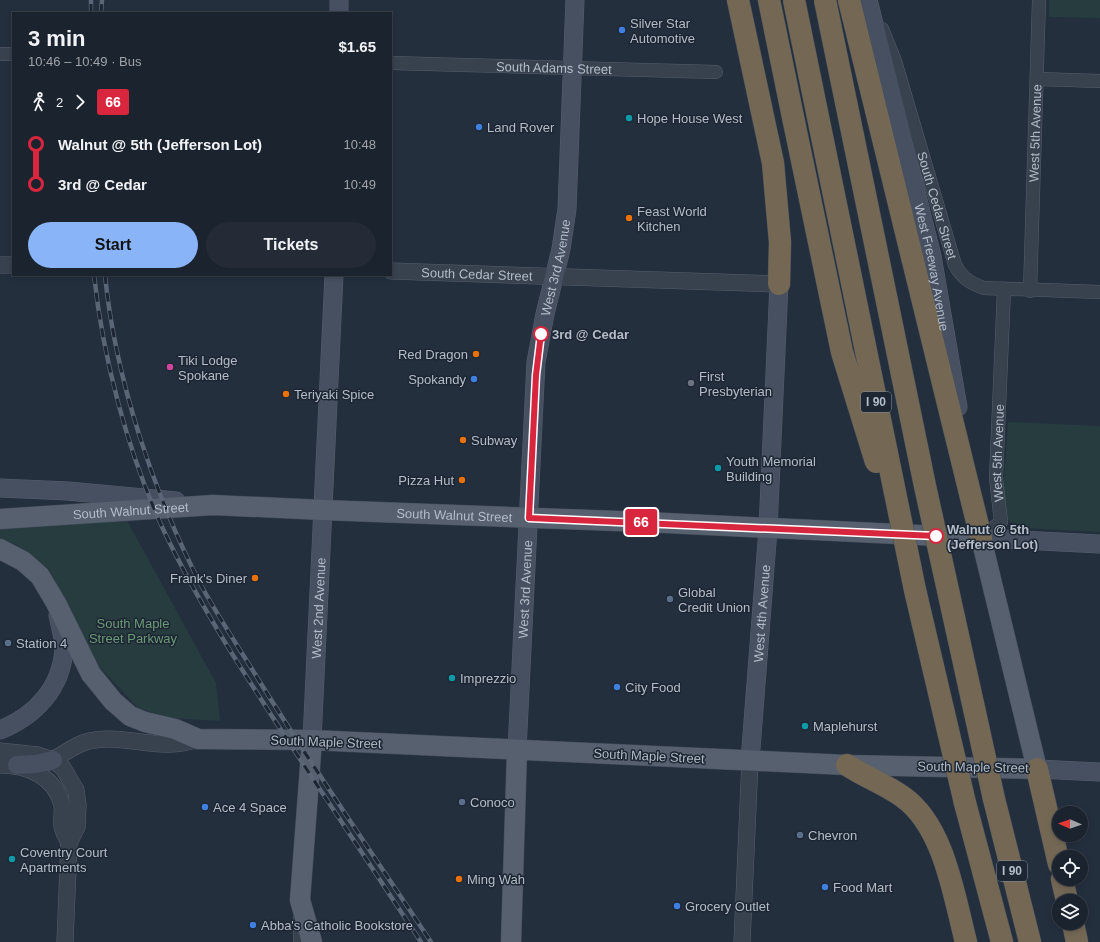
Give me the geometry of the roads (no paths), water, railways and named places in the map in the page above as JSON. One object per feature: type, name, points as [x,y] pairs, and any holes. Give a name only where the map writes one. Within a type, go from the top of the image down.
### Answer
[{"type":"highway","points":[[738,0],[772,163],[780,242],[779,284]]},
{"type":"highway","points":[[769,0],[842,352],[915,590]]},
{"type":"highway","name":"I 90","points":[[794,0],[915,590],[965,803],[1002,942]]},
{"type":"highway","name":"I 90","points":[[825,0],[920,463],[994,799],[1030,942]]},
{"type":"highway","points":[[849,0],[981,538]]},
{"type":"highway","points":[[847,765],[904,797],[924,819],[937,842],[966,942]]},
{"type":"highway","points":[[1037,769],[1056,850]]},
{"type":"highway","points":[[1074,930],[1077,942]]},
{"type":"main road","points":[[339,12],[340,0]]},
{"type":"main road","name":"West 3rd Avenue","points":[[511,942],[517,750],[536,362],[542,327],[555,277],[565,225],[569,193],[575,0]]},
{"type":"main road","name":"West Freeway Avenue","points":[[869,0],[932,256],[981,538]]},
{"type":"main road","name":"West 2nd Avenue","points":[[300,900],[312,740],[334,276]]},
{"type":"main road","name":"West 4th Avenue","points":[[750,761],[768,529],[779,284]]},
{"type":"main road","points":[[0,488],[68,491],[213,505]]},
{"type":"main road","name":"South Walnut Street","points":[[0,519],[213,505],[1100,544]]},
{"type":"main road","points":[[981,538],[1037,769]]},
{"type":"main road","name":"South Maple Street","points":[[0,549],[14,555],[40,576],[56,603],[91,674],[113,701],[130,716],[159,726],[175,729],[198,739],[312,740],[847,765],[1037,769],[1100,772]]},
{"type":"main road","points":[[0,730],[18,723],[35,710],[48,694],[60,673],[64,646],[56,603]]},
{"type":"main road","name":"South Maple Street","points":[[9,765],[36,764],[53,760]]},
{"type":"main road","points":[[300,900],[312,942]]},
{"type":"street","name":"South Cedar Street","points":[[869,0],[895,61],[955,265],[961,276],[974,285],[984,288],[1030,291],[1100,292]]},
{"type":"street","name":"West 5th Avenue","points":[[1030,291],[1039,0]]},
{"type":"street","points":[[0,54],[12,54]]},
{"type":"street","name":"South Adams Street","points":[[392,63],[716,72]]},
{"type":"street","points":[[1037,80],[1100,81]]},
{"type":"street","points":[[0,265],[12,265]]},
{"type":"street","name":"South Cedar Street","points":[[392,271],[779,284]]},
{"type":"street","name":"West 5th Avenue","points":[[981,538],[1001,522],[996,478],[1004,290]]},
{"type":"street","name":"South Maple Street","points":[[53,760],[78,745],[97,740],[118,739],[170,745],[183,744],[198,739]]},
{"type":"street","points":[[0,751],[38,755],[53,760],[63,768],[76,790],[78,805],[77,827],[69,844],[65,942]]},
{"type":"street","name":"West 4th Avenue","points":[[742,942],[750,761]]},
{"type":"street","points":[[9,765],[44,777],[54,787],[62,806],[62,827],[69,844]]},
{"type":"street","name":"West 2nd Avenue","points":[[300,900],[300,942]]},
{"type":"railway","points":[[91,0],[91,12]]},
{"type":"railway","points":[[101,12],[102,0]]},
{"type":"railway","points":[[94,276],[104,339],[128,437],[150,500],[177,558],[208,614],[242,669],[421,942]]},
{"type":"railway","points":[[105,276],[110,314],[127,395],[153,475],[184,551],[214,609],[276,708],[431,942]]},
{"type":"place","name":"Silver Star Automotive","points":[[622,30]]},
{"type":"place","name":"Hope House West","points":[[629,118]]},
{"type":"place","name":"Land Rover","points":[[479,127]]},
{"type":"place","name":"Feast World Kitchen","points":[[629,218]]},
{"type":"place","name":"3rd @ Cedar","points":[[541,334]]},
{"type":"place","name":"Red Dragon","points":[[476,354]]},
{"type":"place","name":"Tiki Lodge Spokane","points":[[170,367]]},
{"type":"place","name":"Spokandy","points":[[474,379]]},
{"type":"place","name":"First Presbyterian","points":[[691,383]]},
{"type":"place","name":"Teriyaki Spice","points":[[286,394]]},
{"type":"place","name":"Subway","points":[[463,440]]},
{"type":"place","name":"Youth Memorial Building","points":[[718,468]]},
{"type":"place","name":"Pizza Hut","points":[[462,480]]},
{"type":"place","name":"Walnut @ 5th (Jefferson Lot)","points":[[936,536]]},
{"type":"place","name":"Frank's Diner","points":[[255,578]]},
{"type":"place","name":"Global Credit Union","points":[[670,599]]},
{"type":"place","name":"Station 4","points":[[8,643]]},
{"type":"place","name":"Imprezzio","points":[[452,678]]},
{"type":"place","name":"City Food","points":[[617,687]]},
{"type":"place","name":"Maplehurst","points":[[805,726]]},
{"type":"place","name":"Conoco","points":[[462,802]]},
{"type":"place","name":"Ace 4 Space","points":[[205,807]]},
{"type":"place","name":"Chevron","points":[[800,835]]},
{"type":"place","name":"Coventry Court Apartments","points":[[12,859]]},
{"type":"place","name":"Ming Wah","points":[[459,879]]},
{"type":"place","name":"Food Mart","points":[[825,887]]},
{"type":"place","name":"Grocery Outlet","points":[[677,906]]},
{"type":"place","name":"Abba's Catholic Bookstore","points":[[253,925]]},
{"type":"park label","name":"South Maple Street Parkway","points":[[133,630]]}]
